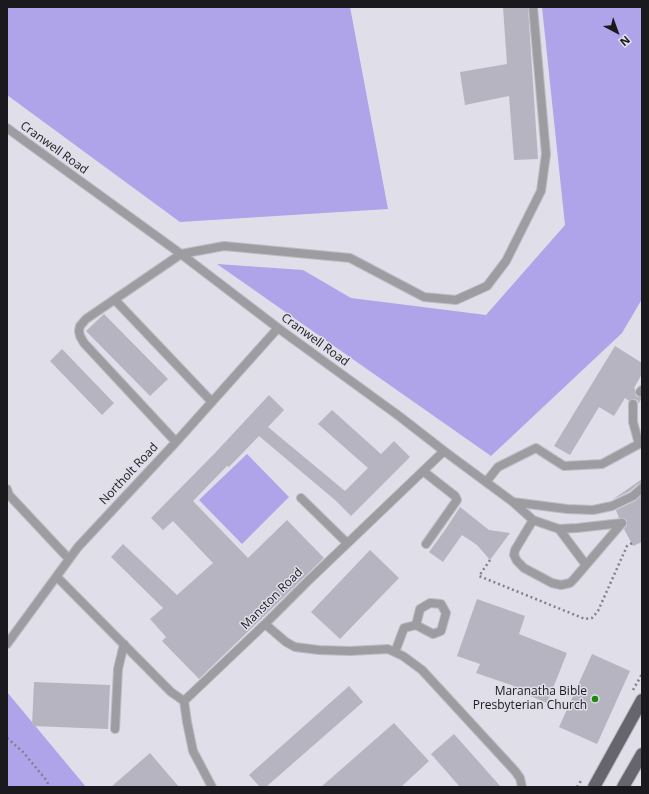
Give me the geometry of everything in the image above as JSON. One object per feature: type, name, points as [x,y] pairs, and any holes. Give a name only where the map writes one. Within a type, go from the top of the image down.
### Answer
[{"type":"main road","points":[[594,787],[642,700]]},
{"type":"main road","points":[[623,787],[642,754]]},
{"type":"lane","points":[[176,442],[84,343],[80,336],[80,326],[86,319],[181,254],[224,246],[350,258],[424,297],[456,300],[487,286],[506,261],[542,192],[546,154],[533,7]]},
{"type":"lane","name":"Cranwell Road","points":[[7,128],[181,254],[278,328],[399,416],[513,502],[533,520],[559,529],[622,523],[586,565]]},
{"type":"lane","points":[[114,300],[212,402]]},
{"type":"lane","name":"Northolt Road","points":[[7,644],[78,547],[176,442],[278,328]]},
{"type":"lane","points":[[486,482],[498,467],[536,448],[564,466],[602,464],[641,443],[633,422],[633,404]]},
{"type":"lane","name":"Manston Road","points":[[184,701],[444,451]]},
{"type":"lane","points":[[423,471],[455,496],[457,500],[426,544]]},
{"type":"lane","points":[[513,502],[567,509],[593,510],[612,506],[633,496],[642,488]]},
{"type":"lane","points":[[7,489],[9,495],[69,559]]},
{"type":"lane","points":[[301,498],[347,543]]},
{"type":"lane","points":[[533,520],[515,550],[514,555],[517,561],[524,568],[552,583],[561,585],[570,583],[586,565],[559,529]]},
{"type":"lane","points":[[57,577],[171,692],[184,701],[193,751],[212,787]]},
{"type":"lane","points":[[265,624],[295,648],[350,651],[388,649],[403,656],[422,670],[515,771],[520,778],[522,787]]},
{"type":"lane","points":[[395,652],[404,628],[416,625]]},
{"type":"lane","points":[[114,729],[118,669],[124,644]]},
{"type":"path","points":[[7,738],[23,752],[49,787]]},
{"type":"shaded area","points":[[7,7],[350,7],[388,209],[180,222],[7,95]]},
{"type":"shaded area","points":[[542,7],[642,7],[642,299],[622,333],[491,456],[217,264],[303,270],[351,298],[486,315],[565,225]]},
{"type":"shaded area","points":[[247,454],[289,497],[242,544],[199,500]]},
{"type":"shaded area","points":[[7,692],[86,787],[7,787]]},
{"type":"building","points":[[503,7],[528,7],[538,159],[514,160],[509,96],[465,105],[460,72],[507,64]]},
{"type":"building","points":[[104,314],[168,379],[150,396],[86,331]]},
{"type":"building","points":[[615,346],[642,363],[642,374],[634,388],[636,396],[642,398],[638,404],[638,401],[635,399],[629,401],[625,398],[614,416],[599,407],[570,455],[554,446]]},
{"type":"building","points":[[62,349],[114,403],[102,415],[50,361]]},
{"type":"building","points":[[269,395],[284,410],[268,427],[345,491],[368,468],[318,424],[332,410],[381,454],[394,441],[410,457],[351,516],[335,500],[259,436],[193,501],[248,558],[287,520],[324,558],[199,679],[162,641],[166,637],[150,619],[163,608],[111,557],[123,544],[177,595],[213,563],[173,521],[163,530],[151,518]]},
{"type":"building","points":[[642,479],[642,483],[612,500]]},
{"type":"building","points":[[642,495],[642,542],[633,546],[624,529],[627,525],[627,521],[624,518],[619,518],[616,510],[635,501]]},
{"type":"building","points":[[460,507],[489,530],[510,533],[490,560],[477,545],[462,535],[443,562],[429,552]]},
{"type":"building","points":[[370,550],[399,578],[340,639],[311,612]]},
{"type":"building","points":[[477,599],[525,616],[519,634],[567,653],[547,703],[513,689],[514,686],[476,673],[480,664],[457,656]]},
{"type":"building","name":"Maranatha Bible Presbyterian Church","points":[[592,654],[630,671],[597,744],[559,727]]},
{"type":"building","points":[[34,682],[110,685],[108,729],[32,726]]},
{"type":"building","points":[[349,686],[363,702],[266,787],[260,787],[249,775]]},
{"type":"building","points":[[394,723],[429,761],[401,787],[321,787]]},
{"type":"building","points":[[454,734],[501,787],[460,787],[431,754]]},
{"type":"building","points":[[150,753],[179,787],[111,787]]},
{"type":"place","name":"Maranatha Bible Presbyterian Church","points":[[595,699]]}]
